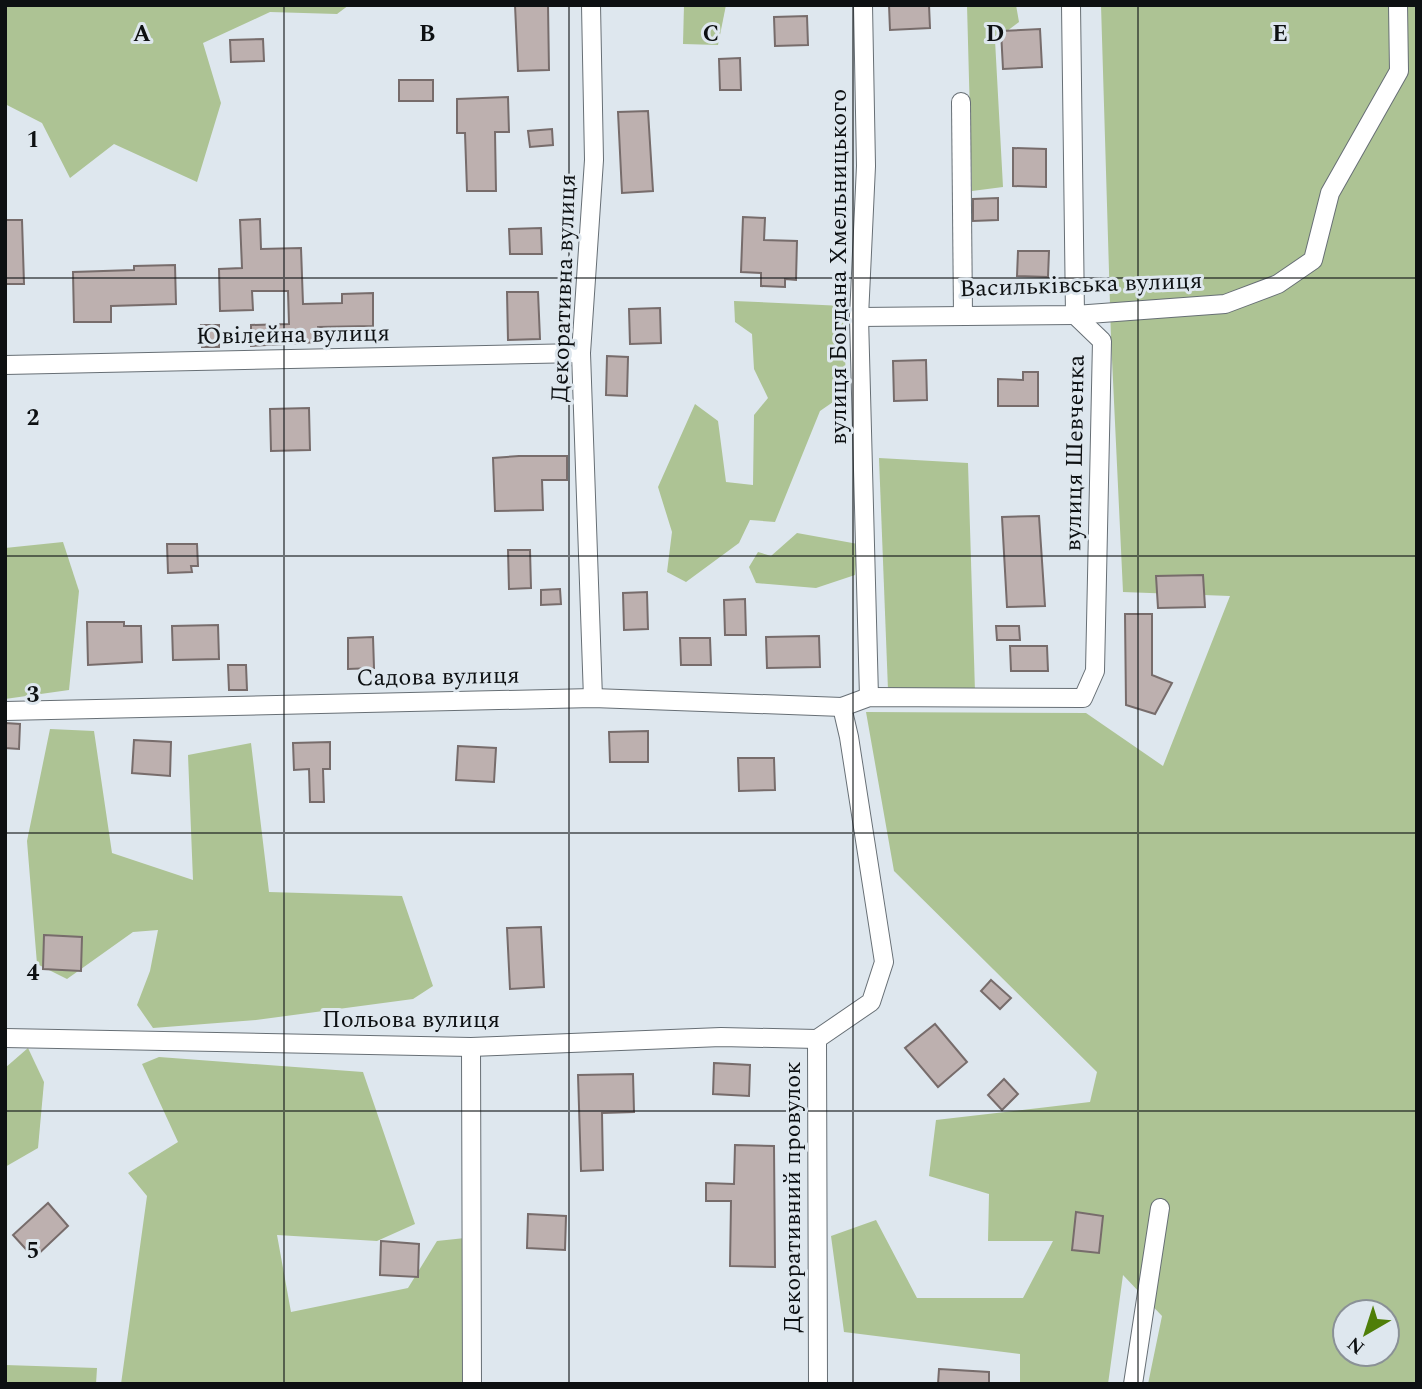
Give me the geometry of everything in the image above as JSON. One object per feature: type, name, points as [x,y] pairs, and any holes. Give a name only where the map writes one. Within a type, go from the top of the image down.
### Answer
[{"type":"street","name":"Декоративна вулиця","points":[[592,5],[594,160],[582,354],[593,698]]},
{"type":"street","name":"вулиця Богдана Хмельницького","points":[[863,5],[866,166],[859,317],[869,698]]},
{"type":"street","points":[[1071,5],[1075,315]]},
{"type":"street","name":"Васильківська вулиця","points":[[859,317],[1075,315],[1225,304],[1278,284],[1313,260],[1330,193],[1399,71],[1398,5]]},
{"type":"street","points":[[961,102],[963,315]]},
{"type":"street","name":"вулиця Шевченка","points":[[869,698],[1083,698],[1095,671],[1102,341],[1075,315]]},
{"type":"street","name":"Ювілейна вулиця","points":[[5,365],[582,354]]},
{"type":"street","name":"Садова вулиця","points":[[5,711],[593,698],[842,707],[869,698]]},
{"type":"street","name":"Декоративний провулок","points":[[818,1384],[817,1039],[871,1002],[884,962],[842,707]]},
{"type":"street","name":"Польова вулиця","points":[[5,1038],[471,1047],[721,1037],[817,1039]]},
{"type":"street","points":[[471,1047],[472,1384]]},
{"type":"street","points":[[1133,1384],[1160,1208]]},
{"type":"green space","points":[[5,5],[349,5],[337,14],[270,12],[203,43],[221,103],[197,182],[114,144],[70,178],[42,123],[5,104]]},
{"type":"green space","points":[[684,5],[726,5],[718,45],[683,44]]},
{"type":"green space","points":[[967,5],[1016,5],[1019,22],[995,40],[1003,187],[972,191]]},
{"type":"green space","points":[[1101,5],[1417,5],[1417,1384],[1148,1384],[1162,1316],[1123,1275],[1108,1384],[1020,1384],[1020,1354],[844,1332],[831,1236],[876,1220],[917,1298],[1023,1298],[1053,1241],[988,1241],[989,1194],[929,1176],[936,1120],[1090,1102],[1097,1072],[894,871],[866,712],[1086,713],[1163,766],[1230,596],[1123,592],[1111,338]]},
{"type":"green space","points":[[734,301],[844,306],[846,393],[820,411],[775,522],[750,520],[739,543],[686,582],[667,572],[672,532],[658,487],[695,404],[718,421],[726,482],[753,485],[754,415],[768,398],[754,369],[752,334],[735,322]]},
{"type":"green space","points":[[879,458],[968,463],[975,691],[888,690]]},
{"type":"green space","points":[[797,533],[858,544],[855,575],[816,588],[756,583],[749,567],[758,552],[771,556]]},
{"type":"green space","points":[[63,542],[79,591],[69,690],[5,699],[5,548]]},
{"type":"green space","points":[[50,729],[94,731],[112,853],[193,880],[188,755],[251,743],[269,892],[402,896],[433,986],[413,999],[256,1020],[153,1028],[137,1005],[150,971],[158,930],[133,932],[67,979],[37,964],[27,841]]},
{"type":"green space","points":[[28,1048],[44,1082],[38,1148],[5,1167],[5,1068]]},
{"type":"green space","points":[[159,1057],[363,1072],[415,1224],[377,1241],[277,1235],[291,1312],[408,1288],[437,1241],[465,1238],[465,1384],[121,1384],[147,1196],[128,1173],[178,1142],[142,1064]]},
{"type":"green space","points":[[5,1365],[97,1368],[96,1384],[5,1384]]},
{"type":"building","points":[[515,5],[548,5],[549,70],[518,71]]},
{"type":"building","points":[[889,5],[929,5],[930,28],[890,30]]},
{"type":"building","points":[[807,16],[808,45],[775,46],[774,17]]},
{"type":"building","points":[[1040,29],[1042,67],[1003,69],[1001,31]]},
{"type":"building","points":[[263,39],[264,61],[231,62],[230,40]]},
{"type":"building","points":[[740,58],[741,90],[720,90],[719,59]]},
{"type":"building","points":[[399,80],[433,80],[433,101],[399,101]]},
{"type":"building","points":[[508,97],[509,132],[495,132],[496,191],[467,191],[465,133],[457,133],[457,99]]},
{"type":"building","points":[[648,111],[653,191],[622,193],[618,112]]},
{"type":"building","points":[[552,129],[553,145],[530,147],[528,131]]},
{"type":"building","points":[[1013,148],[1046,149],[1046,187],[1013,186]]},
{"type":"building","points":[[998,198],[998,220],[973,221],[973,199]]},
{"type":"building","points":[[743,217],[765,218],[764,240],[797,241],[796,280],[785,279],[785,287],[761,286],[761,273],[741,272]]},
{"type":"building","points":[[260,219],[261,249],[301,248],[303,304],[342,303],[342,294],[373,293],[373,326],[318,327],[318,342],[251,346],[251,325],[289,324],[288,291],[252,291],[253,310],[220,311],[219,269],[242,268],[240,220]]},
{"type":"building","points":[[5,220],[22,220],[24,284],[5,284]]},
{"type":"building","points":[[541,228],[542,254],[510,254],[509,229]]},
{"type":"building","points":[[1018,251],[1049,251],[1048,277],[1017,276]]},
{"type":"building","points":[[175,265],[176,304],[111,306],[111,322],[74,322],[73,272],[134,270],[134,266]]},
{"type":"building","points":[[507,292],[538,292],[540,339],[508,340]]},
{"type":"building","points":[[660,308],[661,343],[630,344],[629,309]]},
{"type":"building","points":[[201,325],[219,325],[219,347],[202,347]]},
{"type":"building","points":[[607,356],[628,357],[627,396],[606,395]]},
{"type":"building","points":[[926,360],[927,400],[894,401],[893,361]]},
{"type":"building","points":[[1023,372],[1038,372],[1038,406],[998,406],[998,379],[1023,380]]},
{"type":"building","points":[[309,408],[310,450],[271,451],[270,409]]},
{"type":"building","points":[[567,456],[567,480],[542,480],[543,510],[495,511],[493,458]]},
{"type":"building","points":[[1039,516],[1045,606],[1007,607],[1002,517]]},
{"type":"building","points":[[167,544],[197,544],[198,566],[191,566],[192,572],[168,573]]},
{"type":"building","points":[[508,550],[530,550],[531,588],[509,589]]},
{"type":"building","points":[[1203,575],[1205,607],[1158,608],[1156,576]]},
{"type":"building","points":[[560,589],[561,604],[541,605],[541,590]]},
{"type":"building","points":[[647,592],[648,629],[624,630],[623,593]]},
{"type":"building","points":[[745,599],[746,635],[725,635],[724,600]]},
{"type":"building","points":[[1125,614],[1152,614],[1152,675],[1172,683],[1155,714],[1126,705]]},
{"type":"building","points":[[87,622],[124,622],[124,626],[141,626],[142,662],[88,665]]},
{"type":"building","points":[[218,625],[219,659],[173,660],[172,626]]},
{"type":"building","points":[[996,626],[1019,626],[1020,640],[997,640]]},
{"type":"building","points":[[819,636],[820,667],[767,668],[766,637]]},
{"type":"building","points":[[373,637],[374,668],[348,669],[348,638]]},
{"type":"building","points":[[680,638],[710,638],[711,665],[681,665]]},
{"type":"building","points":[[1010,646],[1047,646],[1048,671],[1011,671]]},
{"type":"building","points":[[228,665],[246,665],[247,690],[229,690]]},
{"type":"building","points":[[5,723],[20,724],[19,749],[5,748]]},
{"type":"building","points":[[648,731],[648,762],[610,762],[609,732]]},
{"type":"building","points":[[134,740],[171,742],[170,776],[132,773]]},
{"type":"building","points":[[330,742],[330,769],[323,769],[324,802],[310,802],[309,769],[294,770],[293,743]]},
{"type":"building","points":[[458,746],[496,748],[494,782],[456,780]]},
{"type":"building","points":[[738,758],[774,758],[775,790],[739,791]]},
{"type":"building","points":[[541,927],[544,987],[510,989],[507,928]]},
{"type":"building","points":[[44,935],[82,937],[81,971],[43,969]]},
{"type":"building","points":[[991,980],[1011,998],[1000,1009],[981,991]]},
{"type":"building","points":[[935,1024],[967,1062],[938,1087],[905,1048]]},
{"type":"building","points":[[714,1063],[750,1065],[749,1096],[713,1094]]},
{"type":"building","points":[[633,1074],[634,1112],[602,1113],[603,1170],[581,1171],[578,1075]]},
{"type":"building","points":[[1004,1079],[1018,1094],[1002,1110],[988,1095]]},
{"type":"building","points":[[735,1145],[774,1146],[775,1267],[730,1266],[731,1201],[706,1201],[706,1183],[734,1184]]},
{"type":"building","points":[[48,1203],[68,1226],[34,1258],[13,1235]]},
{"type":"building","points":[[1076,1212],[1103,1216],[1099,1253],[1072,1250]]},
{"type":"building","points":[[528,1214],[566,1216],[565,1250],[527,1248]]},
{"type":"building","points":[[381,1241],[419,1244],[418,1277],[380,1275]]},
{"type":"building","points":[[939,1369],[989,1372],[989,1384],[938,1384]]}]
